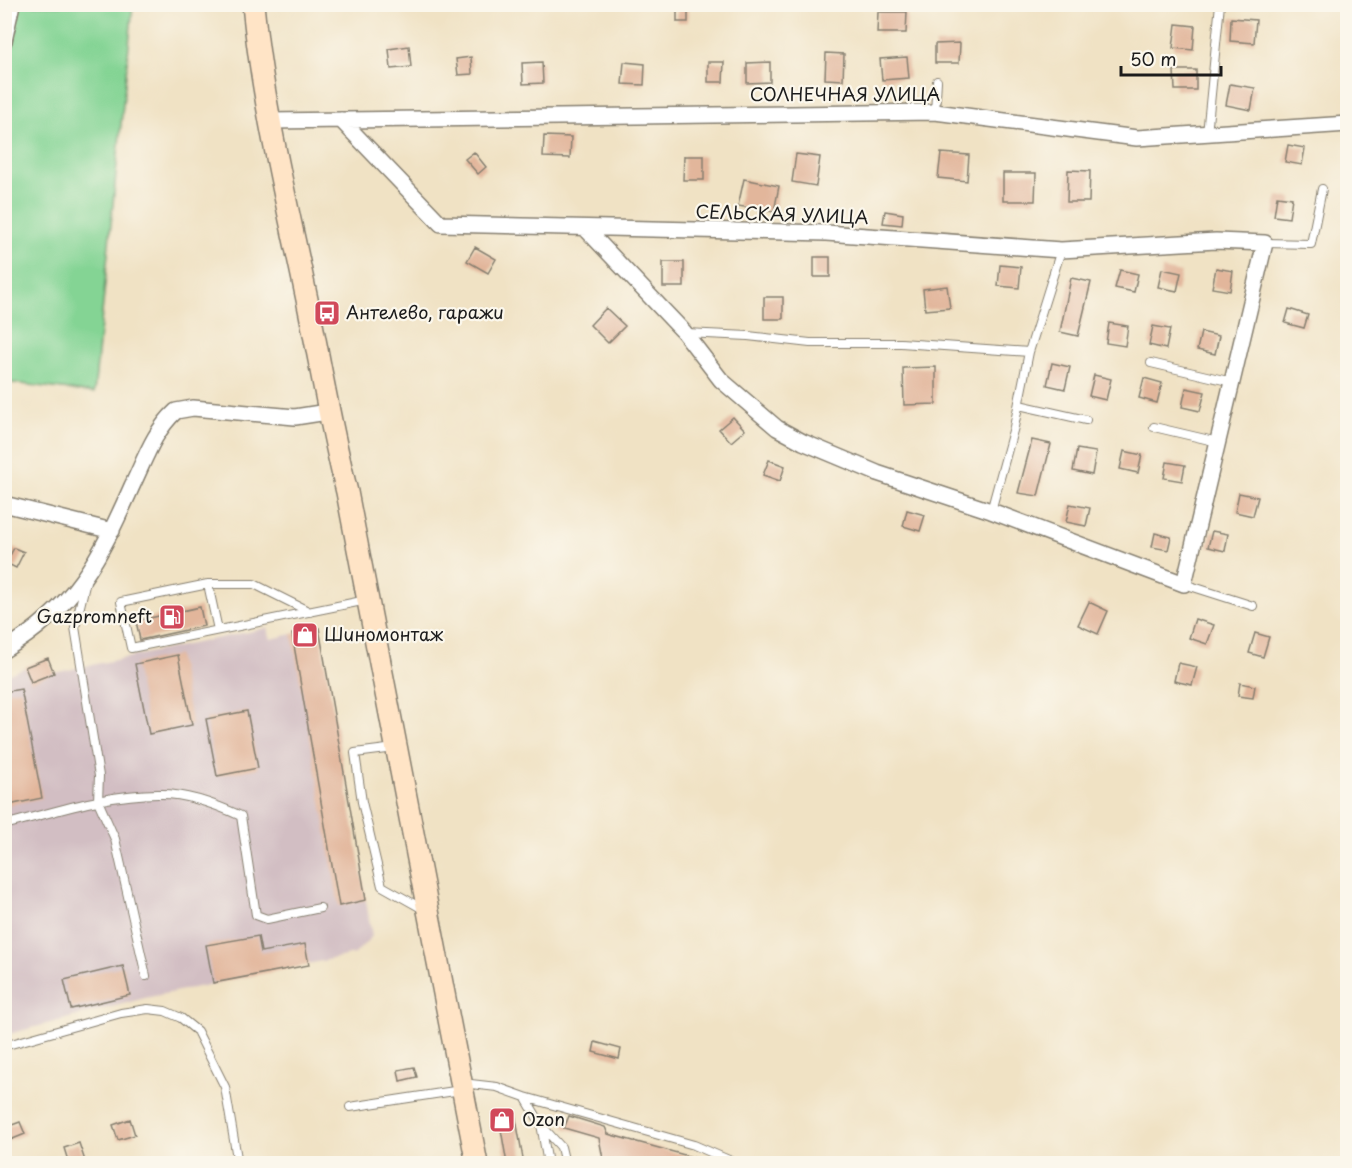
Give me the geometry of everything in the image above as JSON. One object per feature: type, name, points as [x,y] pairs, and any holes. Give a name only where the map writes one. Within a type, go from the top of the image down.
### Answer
[{"type":"main road","points":[[253,4],[258,56],[270,122],[327,412],[347,492],[477,1164]]},
{"type":"street","points":[[4,41],[12,4]]},
{"type":"street","name":"СОЛНЕЧНАЯ УЛИЦА","points":[[270,122],[935,112],[1137,138],[1347,124]]},
{"type":"street","name":"СЕЛЬСКАЯ УЛИЦА","points":[[341,120],[441,224],[587,230],[826,233],[1061,250],[1216,241],[1265,243]]},
{"type":"street","points":[[587,230],[684,333],[721,380],[777,428],[803,442],[877,473],[991,512],[1165,579],[1184,584],[1265,243]]},
{"type":"street","points":[[4,650],[56,611],[87,576],[112,531],[156,436],[176,411],[193,408],[295,417],[327,412]]},
{"type":"street","points":[[4,504],[112,531]]},
{"type":"lane","points":[[1207,134],[1220,4]]},
{"type":"lane","points":[[935,112],[937,81]]},
{"type":"lane","points":[[1265,243],[1311,244],[1322,189]]},
{"type":"lane","points":[[991,512],[1019,405],[1029,352],[1061,250]]},
{"type":"lane","points":[[684,333],[748,336],[810,343],[901,343],[1029,352]]},
{"type":"lane","points":[[1151,363],[1232,382]]},
{"type":"lane","points":[[1019,405],[1086,420]]},
{"type":"lane","points":[[1154,427],[1218,442]]},
{"type":"lane","points":[[87,576],[75,627],[99,776],[98,801],[115,839],[146,976]]},
{"type":"lane","points":[[310,612],[254,584],[208,584],[121,602],[131,648],[218,630],[310,612],[368,600]]},
{"type":"lane","points":[[208,584],[218,630]]},
{"type":"lane","points":[[1184,584],[1253,606]]},
{"type":"lane","points":[[396,748],[355,753],[362,802],[382,886],[428,912]]},
{"type":"lane","points":[[4,825],[98,801],[163,794],[218,806],[241,816],[256,915],[267,919],[320,908]]},
{"type":"lane","points":[[4,1046],[130,1011],[156,1010],[182,1018],[197,1031],[225,1087],[238,1164]]},
{"type":"lane","points":[[350,1107],[461,1086],[497,1088],[673,1139],[738,1164]]},
{"type":"lane","points":[[525,1097],[541,1124],[561,1148],[565,1164]]},
{"type":"lane","points":[[541,1124],[548,1164]]},
{"type":"shaded area","points":[[267,628],[271,639],[319,628],[372,936],[355,954],[145,998],[5,1035],[5,676],[48,658],[54,673]]},
{"type":"green space","points":[[5,5],[133,5],[94,393],[5,382]]},
{"type":"building","points":[[677,4],[688,4],[688,22],[677,22]]},
{"type":"building","points":[[878,12],[907,12],[906,33],[877,33]]},
{"type":"building","points":[[1231,18],[1256,20],[1254,43],[1230,41]]},
{"type":"building","points":[[1176,24],[1195,26],[1193,50],[1173,48]]},
{"type":"building","points":[[960,43],[959,63],[935,63],[935,44]]},
{"type":"building","points":[[409,46],[411,67],[391,69],[389,49]]},
{"type":"building","points":[[826,53],[844,54],[843,80],[825,79]]},
{"type":"building","points":[[471,57],[472,74],[458,75],[456,59]]},
{"type":"building","points":[[907,57],[909,78],[882,80],[880,59]]},
{"type":"building","points":[[542,62],[543,83],[523,84],[522,63]]},
{"type":"building","points":[[624,62],[645,64],[644,85],[622,84]]},
{"type":"building","points":[[708,62],[724,62],[723,82],[708,82]]},
{"type":"building","points":[[770,62],[770,82],[747,83],[747,63]]},
{"type":"building","points":[[1174,70],[1196,70],[1196,90],[1175,90]]},
{"type":"building","points":[[1230,84],[1255,88],[1251,110],[1226,105]]},
{"type":"building","points":[[544,136],[571,137],[570,158],[543,157]]},
{"type":"building","points":[[1288,145],[1305,148],[1302,165],[1285,162]]},
{"type":"building","points":[[474,152],[486,167],[478,174],[465,159]]},
{"type":"building","points":[[941,153],[969,155],[967,181],[938,178]]},
{"type":"building","points":[[796,154],[820,157],[816,186],[792,182]]},
{"type":"building","points":[[684,156],[704,156],[704,180],[683,180]]},
{"type":"building","points":[[1068,170],[1090,171],[1089,202],[1067,202]]},
{"type":"building","points":[[1003,173],[1036,173],[1035,201],[1003,201]]},
{"type":"building","points":[[744,179],[779,186],[774,212],[738,206]]},
{"type":"building","points":[[1277,196],[1292,198],[1289,218],[1274,216]]},
{"type":"building","points":[[885,211],[903,214],[902,225],[883,223]]},
{"type":"building","points":[[475,247],[496,259],[488,273],[467,261]]},
{"type":"building","points":[[814,257],[830,257],[830,277],[814,277]]},
{"type":"building","points":[[663,262],[684,262],[684,287],[663,287]]},
{"type":"building","points":[[1000,265],[1021,267],[1019,288],[998,286]]},
{"type":"building","points":[[1216,268],[1233,271],[1230,291],[1212,288]]},
{"type":"building","points":[[1162,269],[1181,273],[1177,291],[1158,287]]},
{"type":"building","points":[[1120,270],[1138,274],[1134,292],[1115,288]]},
{"type":"building","points":[[1071,278],[1091,282],[1078,336],[1060,332]]},
{"type":"building","points":[[947,286],[950,308],[925,310],[923,289]]},
{"type":"building","points":[[764,297],[783,297],[783,319],[764,319]]},
{"type":"building","points":[[606,308],[625,326],[608,343],[590,325]]},
{"type":"building","points":[[1289,309],[1308,315],[1304,328],[1285,323]]},
{"type":"building","points":[[1109,323],[1128,326],[1125,346],[1106,343]]},
{"type":"building","points":[[1153,326],[1170,329],[1166,349],[1149,345]]},
{"type":"building","points":[[1201,332],[1219,336],[1215,354],[1197,350]]},
{"type":"building","points":[[1052,363],[1070,367],[1065,389],[1047,385]]},
{"type":"building","points":[[936,367],[936,404],[904,405],[903,368]]},
{"type":"building","points":[[1094,375],[1111,379],[1106,400],[1089,396]]},
{"type":"building","points":[[1144,378],[1162,383],[1157,403],[1139,398]]},
{"type":"building","points":[[1186,388],[1205,392],[1200,411],[1182,407]]},
{"type":"building","points":[[733,417],[745,430],[731,442],[719,429]]},
{"type":"building","points":[[1032,440],[1051,444],[1038,496],[1018,493]]},
{"type":"building","points":[[1077,449],[1096,452],[1092,475],[1073,471]]},
{"type":"building","points":[[1124,451],[1142,455],[1138,473],[1120,469]]},
{"type":"building","points":[[769,460],[785,466],[780,481],[763,475]]},
{"type":"building","points":[[1167,462],[1185,465],[1182,481],[1164,478]]},
{"type":"building","points":[[1239,493],[1258,497],[1253,516],[1235,512]]},
{"type":"building","points":[[1070,504],[1090,508],[1086,526],[1066,522]]},
{"type":"building","points":[[907,510],[925,515],[920,531],[903,526]]},
{"type":"building","points":[[1212,531],[1228,534],[1225,551],[1208,547]]},
{"type":"building","points":[[1155,533],[1171,537],[1168,550],[1152,547]]},
{"type":"building","points":[[14,548],[24,552],[16,568],[6,563]]},
{"type":"building","points":[[1089,602],[1108,611],[1098,634],[1078,625]]},
{"type":"building","points":[[200,607],[204,626],[140,640],[136,621]]},
{"type":"building","points":[[1195,619],[1214,625],[1207,644],[1189,638]]},
{"type":"building","points":[[319,628],[366,900],[339,906],[292,634]]},
{"type":"building","points":[[1255,633],[1269,637],[1263,657],[1249,653]]},
{"type":"building","points":[[178,655],[192,725],[149,734],[135,664]]},
{"type":"building","points":[[48,658],[54,673],[31,682],[25,667]]},
{"type":"building","points":[[1178,663],[1197,667],[1192,685],[1174,681]]},
{"type":"building","points":[[1240,683],[1255,686],[1253,698],[1238,696]]},
{"type":"building","points":[[21,689],[42,798],[4,806],[4,692]]},
{"type":"building","points":[[247,711],[258,768],[217,776],[206,719]]},
{"type":"building","points":[[258,936],[261,952],[305,944],[309,965],[213,983],[206,945]]},
{"type":"building","points":[[123,966],[130,995],[71,1009],[64,980]]},
{"type":"building","points":[[595,1042],[621,1049],[619,1059],[593,1052]]},
{"type":"building","points":[[414,1067],[417,1077],[400,1081],[398,1070]]},
{"type":"building","points":[[515,1114],[524,1164],[507,1164],[499,1118]]},
{"type":"building","points":[[569,1116],[605,1127],[608,1134],[703,1160],[703,1164],[604,1164],[599,1138],[564,1128]]},
{"type":"building","points":[[130,1119],[135,1135],[118,1140],[113,1125]]},
{"type":"building","points":[[20,1122],[25,1134],[8,1141],[4,1128]]},
{"type":"building","points":[[79,1143],[86,1164],[69,1164],[64,1148]]},
{"type":"place","name":"Антелево, гаражи","points":[[327,313]]},
{"type":"place","name":"Gazpromneft","points":[[172,617]]},
{"type":"place","name":"Шиномонтаж","points":[[305,635]]},
{"type":"place","name":"Ozon","points":[[502,1120]]}]
